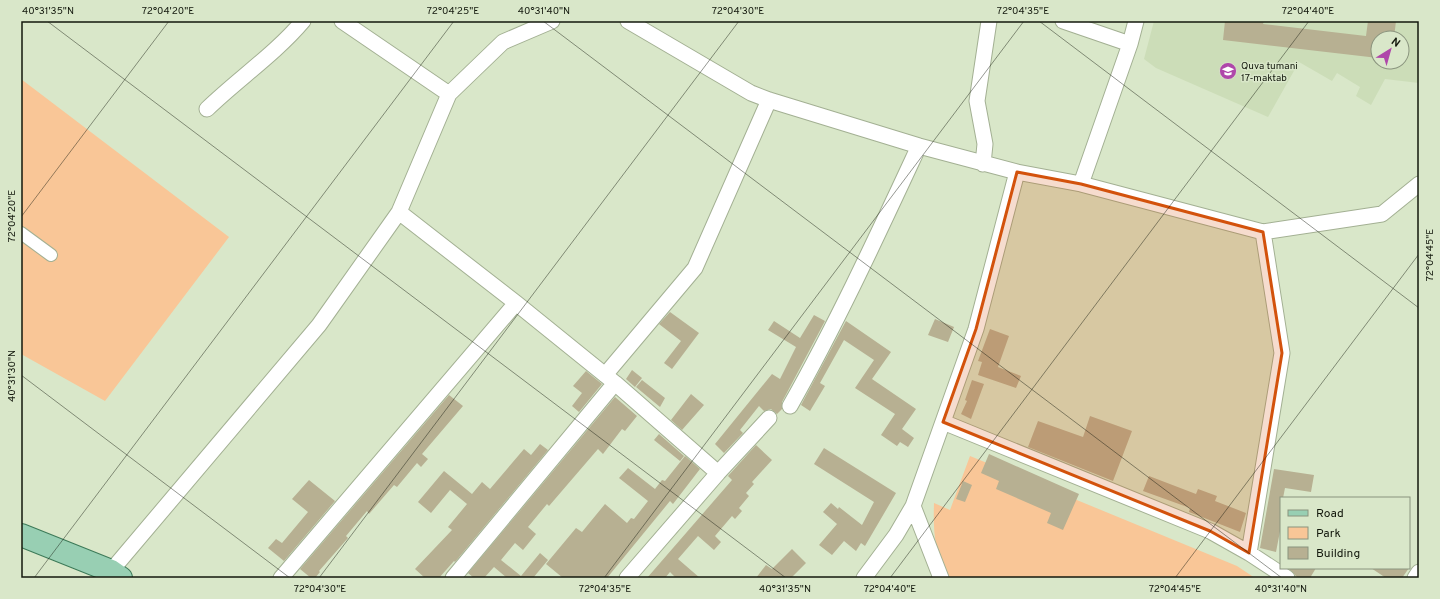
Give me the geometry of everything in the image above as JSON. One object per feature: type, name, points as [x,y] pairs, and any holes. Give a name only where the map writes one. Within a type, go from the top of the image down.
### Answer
[{"type":"main road","points":[[21,535],[116,574]]},
{"type":"street","points":[[207,109],[228,89],[285,42],[303,21]]},
{"type":"street","points":[[342,21],[449,94]]},
{"type":"street","points":[[116,574],[319,325],[399,212],[449,94],[504,42],[552,21]]},
{"type":"street","points":[[628,21],[751,93],[769,100],[983,164],[1081,184],[1263,232],[1382,214],[1419,184]]},
{"type":"street","points":[[983,164],[984,144],[978,101],[989,21]]},
{"type":"street","points":[[1063,21],[1130,44]]},
{"type":"street","points":[[1081,184],[1130,44],[1136,21]]},
{"type":"street","points":[[453,578],[610,379],[695,268],[769,100]]},
{"type":"street","points":[[790,406],[818,357],[919,146]]},
{"type":"street","points":[[864,578],[896,535],[913,506],[976,329],[1017,172]]},
{"type":"street","points":[[399,212],[516,303],[610,379],[718,473]]},
{"type":"street","points":[[1250,553],[1282,353],[1263,232]]},
{"type":"street","points":[[21,233],[51,255]]},
{"type":"street","points":[[281,578],[516,303]]},
{"type":"street","points":[[627,578],[768,418]]},
{"type":"street","points":[[943,422],[1210,531],[1250,553],[1287,578]]},
{"type":"street","points":[[913,506],[941,578]]},
{"type":"street","points":[[1415,578],[1419,572]]},
{"type":"highlighted area","points":[[1017,172],[1081,184],[1263,232],[1282,353],[1249,553],[1210,531],[943,422],[976,329]]},
{"type":"shaded area","name":"Quva tumani 17-maktab","points":[[1154,21],[1419,21],[1419,83],[1385,79],[1371,105],[1356,96],[1360,87],[1337,73],[1332,81],[1299,62],[1268,117],[1156,68],[1144,59]]},
{"type":"green space","points":[[21,79],[229,237],[105,401],[21,354]]},
{"type":"green space","points":[[970,456],[1237,566],[1255,578],[946,578],[939,558],[936,541],[934,503],[950,510]]},
{"type":"building","points":[[1225,21],[1264,21],[1263,24],[1366,36],[1368,21],[1396,21],[1395,30],[1370,30],[1370,57],[1223,40]]},
{"type":"building","points":[[670,312],[699,333],[672,369],[664,363],[681,341],[659,324]]},
{"type":"building","points":[[814,315],[825,321],[782,402],[782,409],[777,414],[771,409],[764,411],[759,406],[740,430],[743,433],[724,453],[715,444],[772,374],[780,379],[796,347],[768,330],[774,321],[800,338]]},
{"type":"building","points":[[935,319],[954,327],[948,342],[928,335]]},
{"type":"building","points":[[846,321],[891,352],[872,379],[916,409],[902,429],[914,438],[908,447],[900,442],[897,446],[881,435],[895,414],[855,388],[874,360],[844,340],[820,383],[825,386],[810,411],[801,405]]},
{"type":"building","points":[[990,329],[1009,336],[998,367],[1021,376],[1016,388],[978,375],[982,362],[978,361]]},
{"type":"building","points":[[632,370],[642,378],[635,387],[626,379]]},
{"type":"building","points":[[586,371],[602,384],[579,412],[572,406],[582,393],[573,386]]},
{"type":"building","points":[[642,380],[665,398],[660,407],[636,387]]},
{"type":"building","points":[[972,380],[984,384],[971,419],[961,414],[967,401],[965,400]]},
{"type":"building","points":[[691,394],[704,405],[682,430],[671,420]]},
{"type":"building","points":[[449,395],[463,406],[422,454],[428,459],[421,467],[417,463],[397,487],[394,485],[369,514],[367,511],[346,536],[348,538],[319,571],[320,572],[315,578],[311,578],[300,569]]},
{"type":"building","points":[[615,397],[637,416],[625,431],[622,429],[603,454],[598,449],[549,506],[547,504],[528,527],[536,534],[523,550],[515,543],[501,560],[521,576],[540,553],[548,560],[533,578],[507,578],[494,567],[484,578],[474,578],[468,573]]},
{"type":"building","points":[[1090,416],[1132,431],[1113,481],[1028,447],[1038,421],[1083,437]]},
{"type":"building","points":[[659,434],[684,456],[680,461],[654,440]]},
{"type":"building","points":[[540,444],[548,450],[455,562],[454,561],[439,578],[425,578],[415,569],[452,530],[448,527],[467,504],[450,490],[431,513],[418,502],[444,471],[472,494],[482,482],[490,489],[524,449],[531,455]]},
{"type":"building","points":[[756,445],[772,460],[752,482],[754,484],[746,493],[749,496],[739,508],[742,511],[735,519],[732,516],[715,536],[721,542],[714,550],[698,536],[678,559],[700,578],[676,578],[670,572],[665,578],[647,578],[732,480],[728,476]]},
{"type":"building","points":[[824,448],[896,493],[865,546],[861,543],[856,551],[844,541],[832,555],[819,545],[837,524],[823,512],[831,503],[838,509],[839,507],[862,525],[874,502],[814,464]]},
{"type":"building","points":[[989,454],[1079,494],[1063,530],[1047,523],[1051,513],[996,489],[999,481],[981,473]]},
{"type":"building","points":[[685,456],[700,469],[673,504],[670,501],[607,578],[563,578],[546,564],[576,528],[582,532],[605,504],[627,523],[631,518],[634,519],[648,501],[619,478],[628,468],[655,489],[662,480],[665,481]]},
{"type":"building","points":[[1274,469],[1314,475],[1311,492],[1285,488],[1283,497],[1280,497],[1280,531],[1276,552],[1260,548]]},
{"type":"building","points":[[1149,476],[1196,494],[1198,489],[1217,496],[1215,501],[1246,513],[1240,532],[1189,512],[1190,508],[1143,491]]},
{"type":"building","points":[[309,480],[335,501],[284,561],[268,548],[276,539],[282,543],[308,512],[292,499]]},
{"type":"building","points":[[963,481],[972,485],[965,502],[956,499]]},
{"type":"building","points":[[792,549],[806,563],[791,578],[756,578],[766,565],[772,569]]},
{"type":"building","points":[[1289,569],[1315,569],[1310,578],[1298,578]]},
{"type":"building","points":[[1372,569],[1408,569],[1402,578],[1386,578]]},
{"type":"place","name":"Quva tumani 17-maktab","points":[[1228,71]]}]
